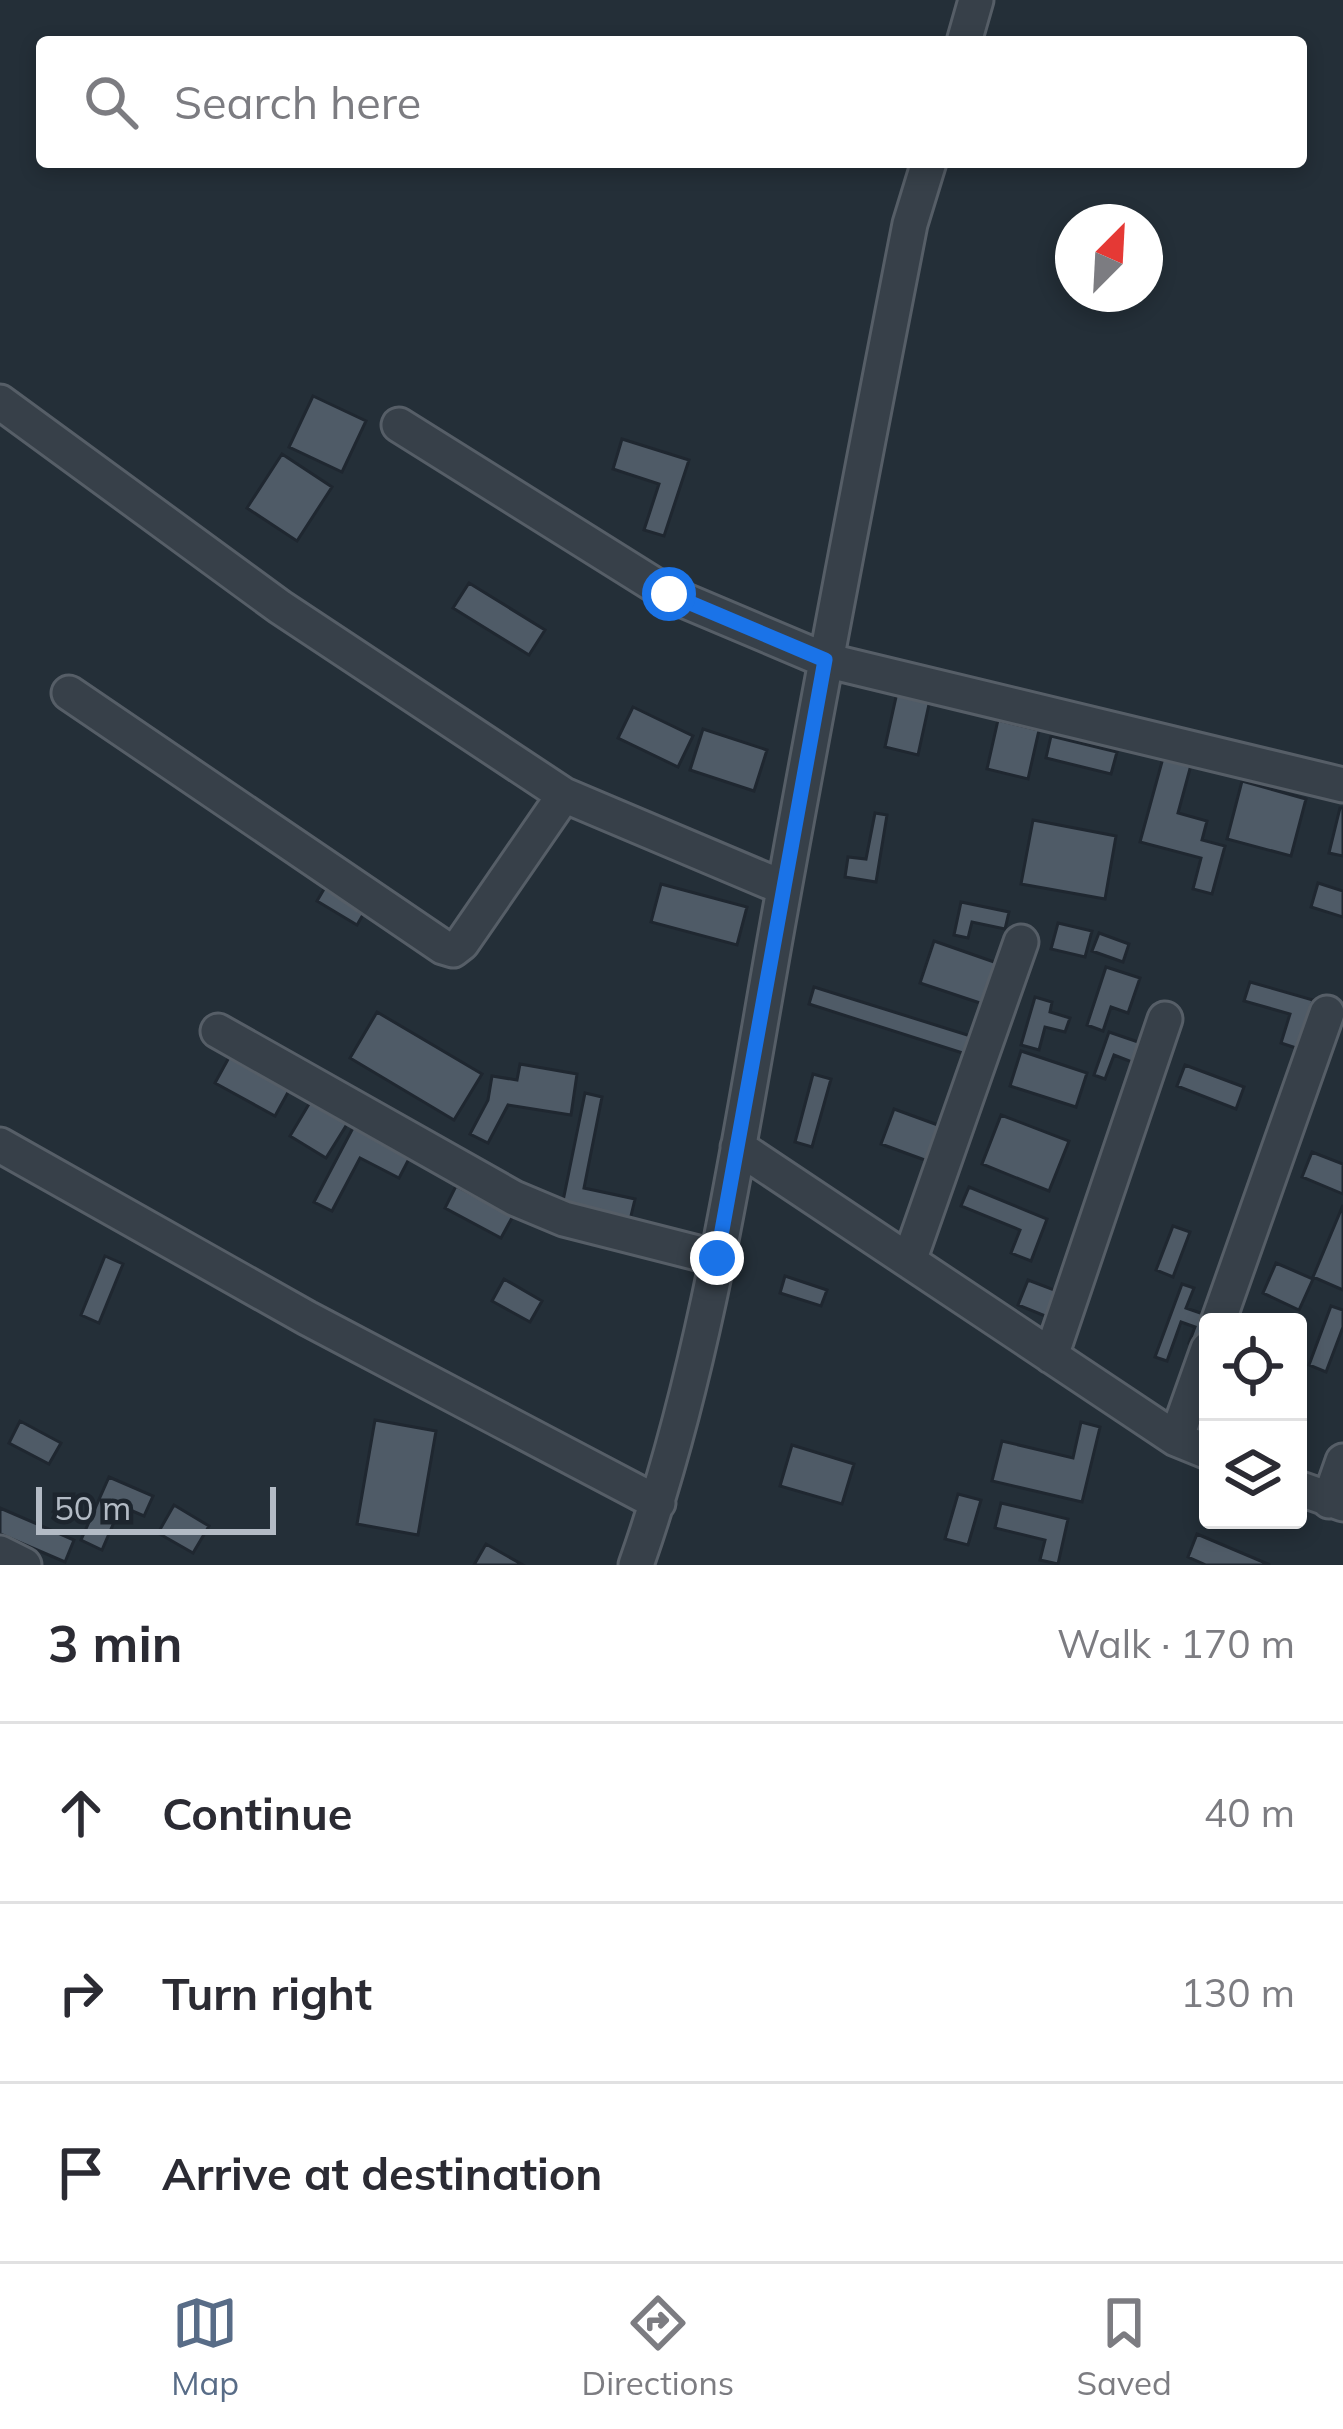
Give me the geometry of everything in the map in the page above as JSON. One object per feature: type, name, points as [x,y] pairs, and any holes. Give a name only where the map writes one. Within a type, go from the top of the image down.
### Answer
[{"type":"street","points":[[966,36],[976,0]]},
{"type":"street","points":[[636,1565],[658,1503],[717,1258],[825,660],[910,224],[926,168]]},
{"type":"street","points":[[0,402],[280,608],[564,795],[784,888]]},
{"type":"street","points":[[399,425],[669,594],[825,660],[1343,784]]},
{"type":"street","points":[[69,694],[453,950],[564,795]]},
{"type":"street","points":[[909,1262],[1021,942]]},
{"type":"street","points":[[1221,1313],[1327,1013]]},
{"type":"street","points":[[1051,1356],[1165,1019]]},
{"type":"street","points":[[218,1031],[514,1198],[564,1219],[717,1258]]},
{"type":"street","points":[[0,1145],[307,1318],[658,1503]]},
{"type":"street","points":[[738,1147],[1176,1439],[1199,1448]]},
{"type":"street","points":[[1176,1439],[1199,1374]]},
{"type":"street","points":[[1323,1498],[1343,1461]]},
{"type":"street","points":[[0,1553],[24,1565]]},
{"type":"building","points":[[313,396],[366,421],[342,472],[289,447]]},
{"type":"building","points":[[622,439],[689,460],[664,536],[644,530],[659,484],[613,469]]},
{"type":"building","points":[[282,454],[332,487],[297,541],[247,508]]},
{"type":"building","points":[[469,583],[545,630],[529,655],[453,608]]},
{"type":"building","points":[[898,688],[931,695],[918,755],[885,747]]},
{"type":"building","points":[[633,707],[693,736],[678,767],[618,738]]},
{"type":"building","points":[[998,720],[1039,730],[1028,779],[987,769]]},
{"type":"building","points":[[703,729],[767,750],[754,791],[690,770]]},
{"type":"building","points":[[1051,736],[1117,752],[1111,774],[1046,758]]},
{"type":"building","points":[[1163,758],[1191,765],[1178,813],[1207,821],[1202,840],[1225,846],[1212,894],[1193,889],[1201,858],[1140,842]]},
{"type":"building","points":[[1242,781],[1306,799],[1291,856],[1227,839]]},
{"type":"building","points":[[1343,808],[1343,856],[1329,853]]},
{"type":"building","points":[[875,813],[887,815],[876,882],[845,877],[848,857],[866,859]]},
{"type":"building","points":[[1033,820],[1116,836],[1105,899],[1021,884]]},
{"type":"building","points":[[1318,883],[1343,891],[1343,917],[1311,907]]},
{"type":"building","points":[[327,884],[367,908],[357,925],[317,901]]},
{"type":"building","points":[[661,884],[747,907],[737,945],[651,922]]},
{"type":"building","points":[[961,902],[1009,912],[1005,929],[972,922],[968,938],[954,935]]},
{"type":"building","points":[[1058,923],[1092,931],[1085,957],[1051,949]]},
{"type":"building","points":[[1099,933],[1129,944],[1123,962],[1092,951]]},
{"type":"building","points":[[934,941],[997,963],[983,1004],[920,983]]},
{"type":"building","points":[[1106,967],[1140,978],[1128,1013],[1111,1007],[1103,1031],[1087,1025]]},
{"type":"building","points":[[1250,982],[1313,1000],[1299,1049],[1281,1043],[1290,1014],[1244,1001]]},
{"type":"building","points":[[814,987],[977,1038],[972,1056],[809,1004]]},
{"type":"building","points":[[1035,997],[1052,1002],[1050,1012],[1070,1018],[1065,1032],[1045,1027],[1039,1050],[1021,1045]]},
{"type":"building","points":[[377,1012],[482,1074],[454,1120],[350,1058]]},
{"type":"building","points":[[1109,1032],[1144,1044],[1137,1064],[1114,1055],[1105,1079],[1094,1075]]},
{"type":"building","points":[[1021,1051],[1087,1073],[1076,1107],[1010,1086]]},
{"type":"building","points":[[232,1052],[292,1085],[275,1116],[215,1083]]},
{"type":"building","points":[[520,1064],[577,1074],[571,1115],[508,1105],[488,1143],[470,1134],[488,1100],[492,1076],[517,1080]]},
{"type":"building","points":[[1185,1065],[1244,1087],[1236,1109],[1177,1086]]},
{"type":"building","points":[[813,1074],[831,1079],[812,1147],[795,1142]]},
{"type":"building","points":[[585,1093],[602,1097],[584,1188],[635,1199],[630,1220],[562,1206]]},
{"type":"building","points":[[312,1099],[349,1121],[326,1158],[290,1136]]},
{"type":"building","points":[[894,1109],[946,1128],[933,1163],[881,1144]]},
{"type":"building","points":[[1001,1115],[1069,1141],[1049,1191],[982,1164]]},
{"type":"building","points":[[354,1126],[411,1155],[399,1178],[360,1158],[332,1211],[314,1202]]},
{"type":"building","points":[[1312,1152],[1343,1164],[1343,1194],[1302,1177]]},
{"type":"building","points":[[456,1186],[513,1216],[501,1238],[445,1208]]},
{"type":"building","points":[[969,1187],[1047,1219],[1031,1261],[1011,1253],[1020,1230],[961,1206]]},
{"type":"building","points":[[1343,1205],[1343,1290],[1313,1277]]},
{"type":"building","points":[[1173,1226],[1190,1232],[1173,1277],[1156,1270]]},
{"type":"building","points":[[105,1256],[123,1264],[99,1323],[81,1315]]},
{"type":"building","points":[[1276,1263],[1313,1279],[1299,1310],[1263,1293]]},
{"type":"building","points":[[785,1276],[827,1290],[821,1306],[780,1293]]},
{"type":"building","points":[[504,1279],[542,1301],[530,1322],[492,1301]]},
{"type":"building","points":[[1028,1280],[1065,1294],[1055,1320],[1018,1305]]},
{"type":"building","points":[[1182,1284],[1194,1288],[1186,1308],[1200,1313],[1199,1346],[1189,1343],[1195,1327],[1181,1322],[1167,1361],[1155,1357]]},
{"type":"building","points":[[1331,1306],[1343,1310],[1343,1327],[1326,1372],[1309,1365]]},
{"type":"building","points":[[375,1420],[436,1431],[418,1535],[357,1524]]},
{"type":"building","points":[[20,1421],[61,1443],[49,1464],[9,1443]]},
{"type":"building","points":[[1081,1422],[1100,1427],[1082,1502],[992,1481],[1002,1441],[1073,1458]]},
{"type":"building","points":[[792,1445],[854,1464],[842,1504],[780,1486]]},
{"type":"building","points":[[109,1477],[153,1496],[144,1516],[121,1506],[102,1550],[81,1540]]},
{"type":"building","points":[[958,1494],[981,1500],[968,1545],[945,1539]]},
{"type":"building","points":[[1001,1503],[1068,1519],[1058,1564],[1040,1560],[1045,1540],[995,1528]]},
{"type":"building","points":[[174,1505],[209,1526],[193,1553],[158,1533]]},
{"type":"building","points":[[0,1508],[74,1540],[65,1562],[0,1534]]},
{"type":"building","points":[[1197,1534],[1270,1565],[1206,1565],[1188,1557]]},
{"type":"building","points":[[486,1544],[523,1565],[474,1565]]},
{"type":"route","points":[[669,594],[825,660],[717,1258]]}]
